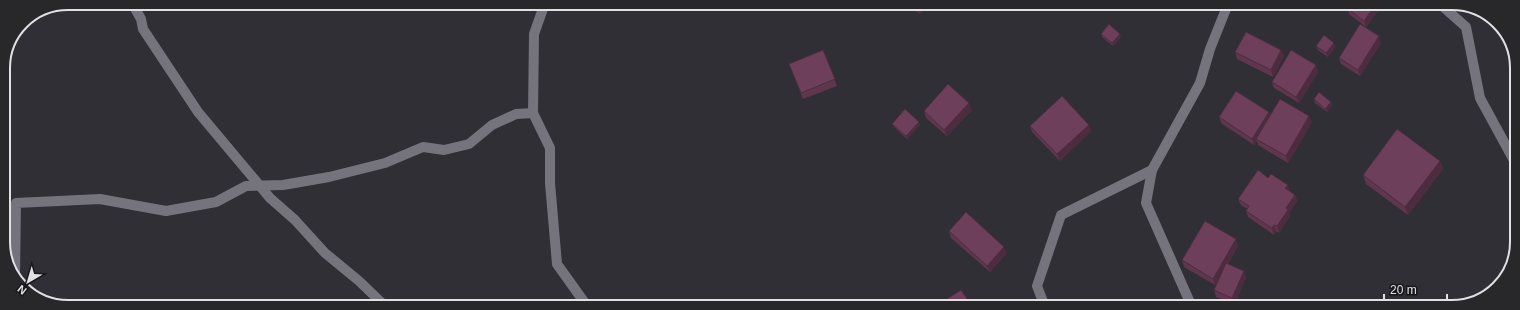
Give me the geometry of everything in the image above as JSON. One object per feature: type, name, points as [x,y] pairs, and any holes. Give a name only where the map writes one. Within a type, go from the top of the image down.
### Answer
[{"type":"street","points":[[136,10],[143,29],[198,112],[270,198],[295,220],[325,254],[360,281],[378,300]]},
{"type":"street","points":[[543,10],[534,34],[533,113],[550,148],[550,183],[557,264],[583,300]]},
{"type":"street","points":[[1189,300],[1146,203],[1152,170],[1200,83],[1210,49],[1226,10]]},
{"type":"street","points":[[1447,10],[1466,27],[1480,98],[1510,153]]},
{"type":"street","points":[[15,265],[16,203],[100,198],[166,211],[216,202],[246,186],[283,185],[330,177],[385,162],[423,147],[444,150],[469,144],[492,125],[516,114],[533,113]]},
{"type":"street","points":[[1042,300],[1036,286],[1061,215],[1152,170]]},
{"type":"building","points":[[1350,10],[1372,10],[1364,21]]},
{"type":"building","points":[[1109,24],[1120,34],[1112,43],[1101,34]]},
{"type":"building","points":[[1360,24],[1379,36],[1358,70],[1339,58]]},
{"type":"building","points":[[1246,32],[1281,50],[1271,70],[1235,52]]},
{"type":"building","points":[[1324,35],[1334,43],[1326,53],[1316,46]]},
{"type":"building","points":[[823,50],[835,79],[801,93],[789,64]]},
{"type":"building","points":[[1291,50],[1316,65],[1296,97],[1272,82]]},
{"type":"building","points":[[948,84],[969,103],[944,130],[924,111]]},
{"type":"building","points":[[1236,91],[1269,112],[1252,139],[1219,117]]},
{"type":"building","points":[[1319,92],[1331,102],[1325,109],[1314,99]]},
{"type":"building","points":[[1062,96],[1089,125],[1057,154],[1030,126]]},
{"type":"building","points":[[1280,99],[1309,116],[1286,156],[1256,139]]},
{"type":"building","points":[[905,109],[919,122],[906,136],[892,124]]},
{"type":"building","points":[[1397,129],[1440,161],[1405,207],[1363,175]]},
{"type":"building","points":[[1258,170],[1268,178],[1271,174],[1288,185],[1285,188],[1295,195],[1286,208],[1288,210],[1277,226],[1274,225],[1272,228],[1246,211],[1249,206],[1238,199]]},
{"type":"building","points":[[966,212],[1004,247],[987,266],[949,231]]},
{"type":"building","points":[[1205,221],[1236,239],[1213,279],[1182,260]]},
{"type":"building","points":[[1226,263],[1244,271],[1232,298],[1214,290]]},
{"type":"building","points":[[961,290],[968,300],[945,300]]}]
